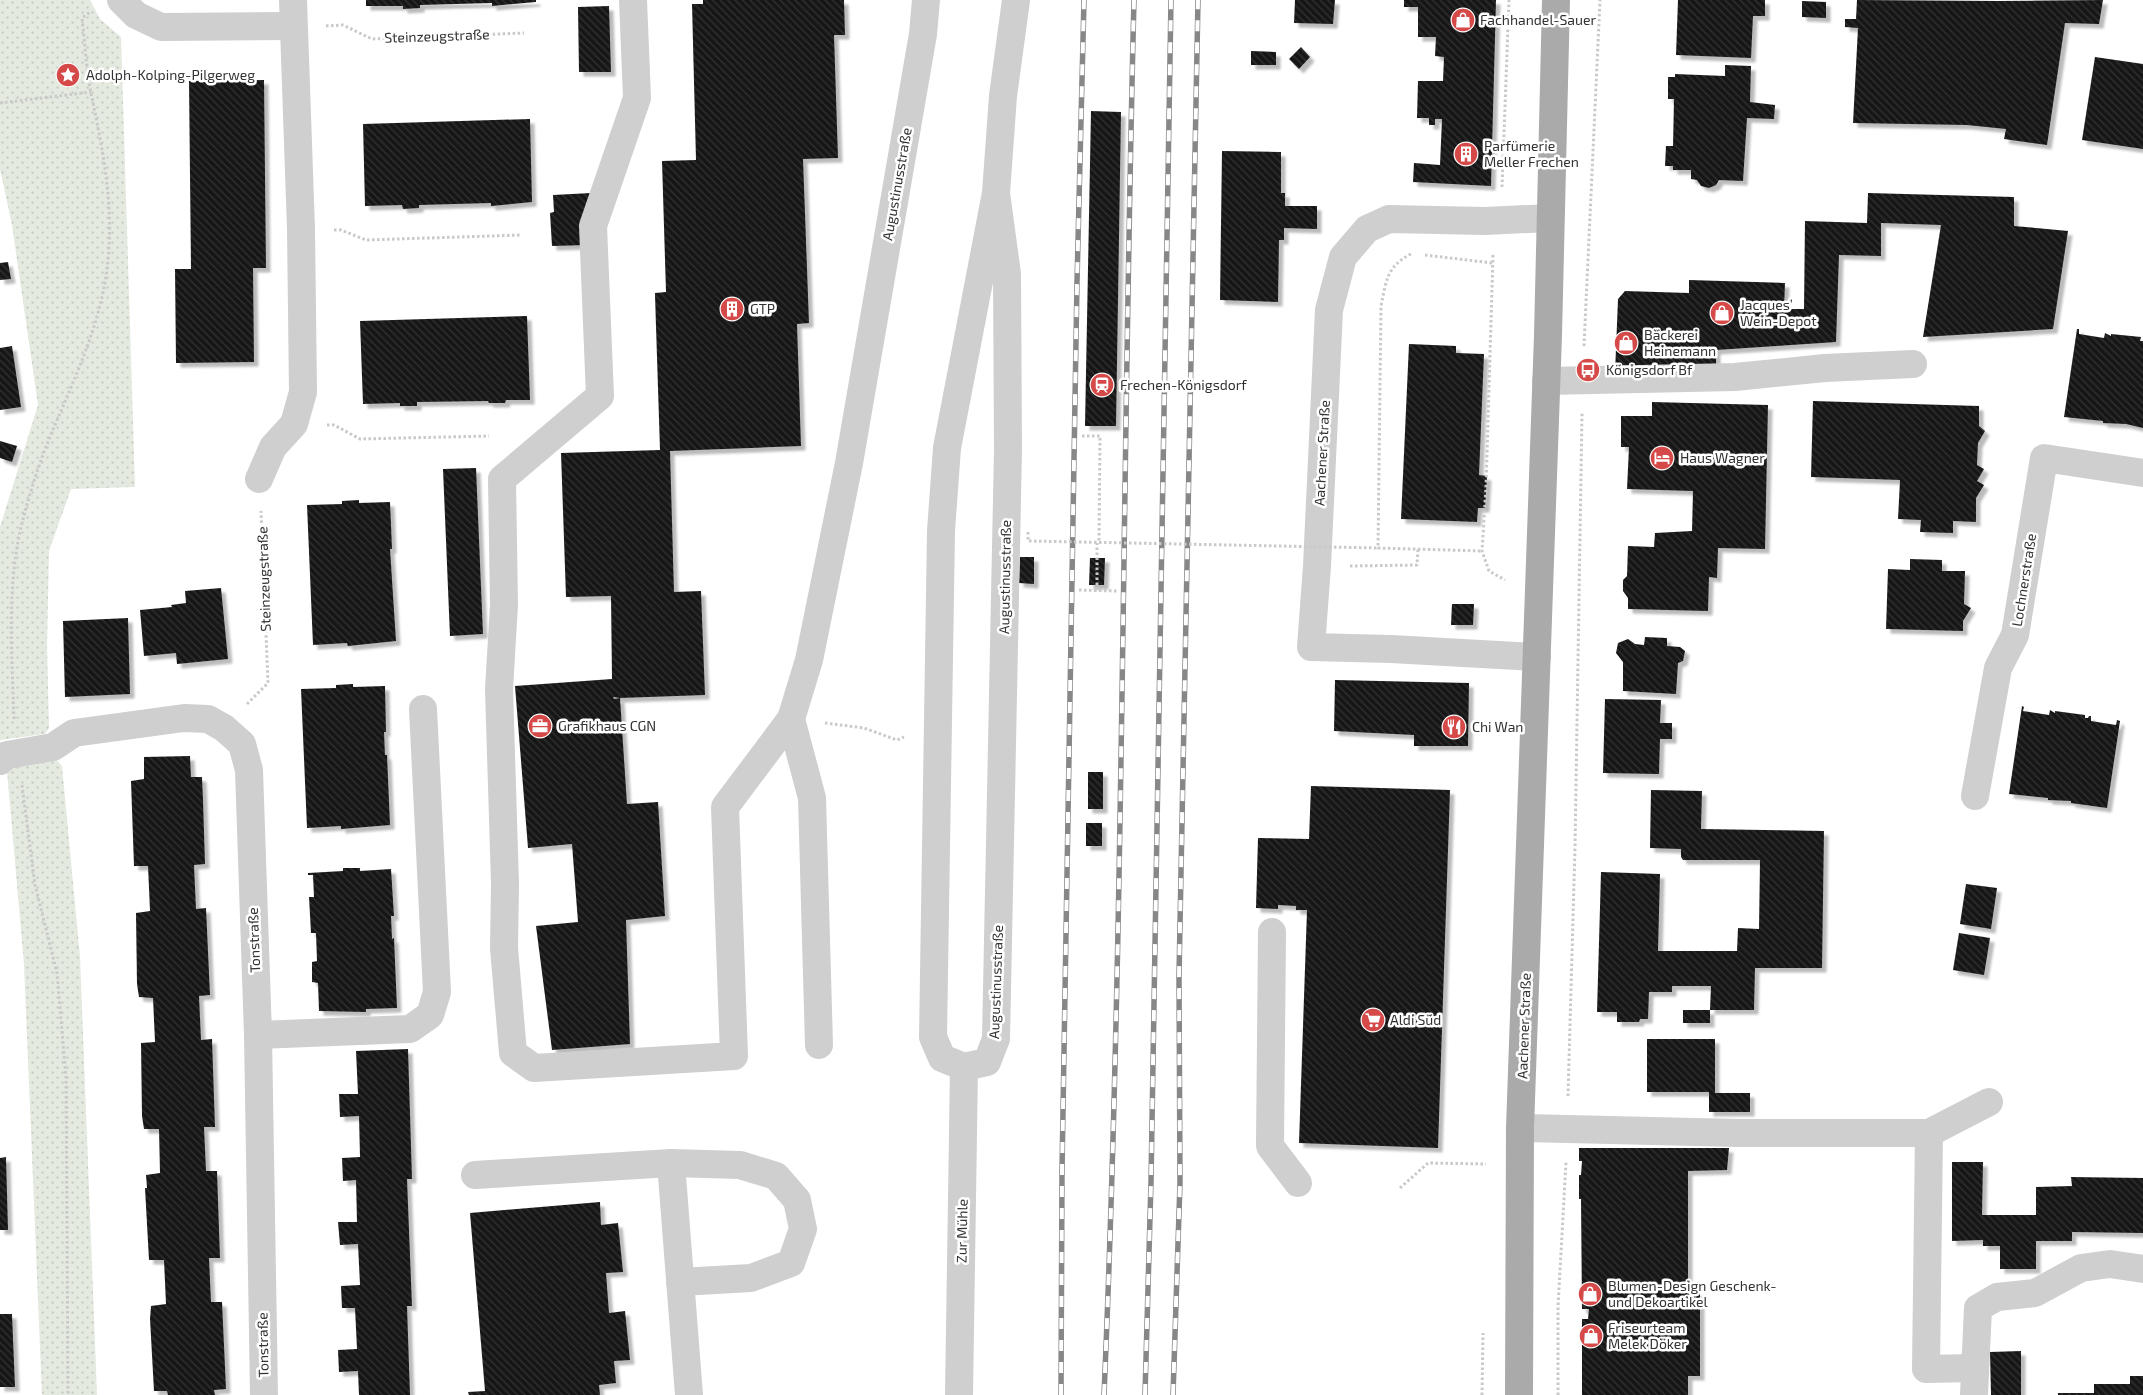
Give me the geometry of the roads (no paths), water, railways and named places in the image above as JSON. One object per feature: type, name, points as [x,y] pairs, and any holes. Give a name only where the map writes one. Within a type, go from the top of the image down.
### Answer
[{"type":"main road","name":"Aachener Straße","points":[[1519,1395],[1520,1128],[1546,380],[1556,0]]},
{"type":"street","points":[[120,0],[136,15],[161,27],[293,13],[301,229],[303,392],[294,424],[273,447],[259,479]]},
{"type":"street","points":[[634,0],[638,98],[593,226],[600,396],[502,479],[504,605],[499,689],[505,884],[504,948],[513,1053],[534,1068],[734,1056],[726,807],[791,719]]},
{"type":"street","name":"Augustinusstraße","points":[[791,719],[809,660],[849,463],[921,44],[926,0]]},
{"type":"street","name":"Augustinusstraße","points":[[996,193],[1007,274],[1008,450],[996,1039],[987,1062],[964,1067],[942,1058],[933,1037],[940,531],[947,448],[996,193],[1003,96],[1016,0]]},
{"type":"street","name":"Aachener Straße","points":[[1536,657],[1391,649],[1311,647],[1317,566],[1329,310],[1343,258],[1367,229],[1389,218],[1485,221],[1550,218]]},
{"type":"street","points":[[1546,380],[1735,377],[1825,368],[1913,364]]},
{"type":"street","name":"Lochnerstraße","points":[[1975,796],[1998,668],[2015,635],[2044,458],[2143,473]]},
{"type":"street","points":[[258,1035],[410,1029],[430,1016],[437,992],[423,709]]},
{"type":"street","name":"Tonstraße","points":[[10,757],[54,747],[74,733],[184,718],[208,718],[224,728],[242,744],[249,770],[258,1035],[264,1395]]},
{"type":"street","points":[[791,719],[812,798],[819,1045]]},
{"type":"street","points":[[1272,932],[1270,1146],[1298,1183]]},
{"type":"street","name":"Zur Mühle","points":[[959,1395],[964,1067]]},
{"type":"street","points":[[1520,1128],[1929,1134],[1988,1102]]},
{"type":"street","points":[[1929,1134],[1926,1369],[1975,1368]]},
{"type":"street","points":[[475,1175],[671,1163],[740,1166],[776,1176],[797,1200],[803,1229],[791,1263],[751,1278],[680,1282]]},
{"type":"street","points":[[671,1163],[689,1395]]},
{"type":"street","points":[[1974,1395],[1978,1308],[1997,1297],[2035,1293],[2081,1268],[2110,1264],[2143,1269]]},
{"type":"railway","points":[[1061,1395],[1062,1171],[1077,282],[1084,0]]},
{"type":"railway","points":[[1104,1395],[1111,1221],[1119,872],[1134,0]]},
{"type":"railway","points":[[1145,1395],[1151,1182],[1171,0]]},
{"type":"railway","points":[[1173,1395],[1180,1183],[1179,976],[1198,0]]},
{"type":"place","name":"Fachhandel-Sauer","points":[[1463,20]]},
{"type":"place","name":"Adolph-Kolping-Pilgerweg","points":[[68,75]]},
{"type":"place","name":"Parfümerie Meller Frechen","points":[[1466,154]]},
{"type":"place","name":"GTP","points":[[732,309]]},
{"type":"place","name":"Jacques’ Wein-Depot","points":[[1722,313]]},
{"type":"place","name":"Bäckerei Heinemann","points":[[1626,343]]},
{"type":"place","name":"Königsdorf Bf","points":[[1588,370]]},
{"type":"place","name":"Frechen-Königsdorf","points":[[1102,385]]},
{"type":"place","name":"Haus Wagner","points":[[1662,458]]},
{"type":"place","name":"Grafikhaus CGN","points":[[540,726]]},
{"type":"place","name":"Chi Wan","points":[[1454,727]]},
{"type":"place","name":"Aldi Süd","points":[[1373,1020]]},
{"type":"place","name":"Blumen-Design Geschenk- und Dekoartikel","points":[[1590,1294]]},
{"type":"place","name":"Friseurteam Melek Döker","points":[[1591,1336]]}]
